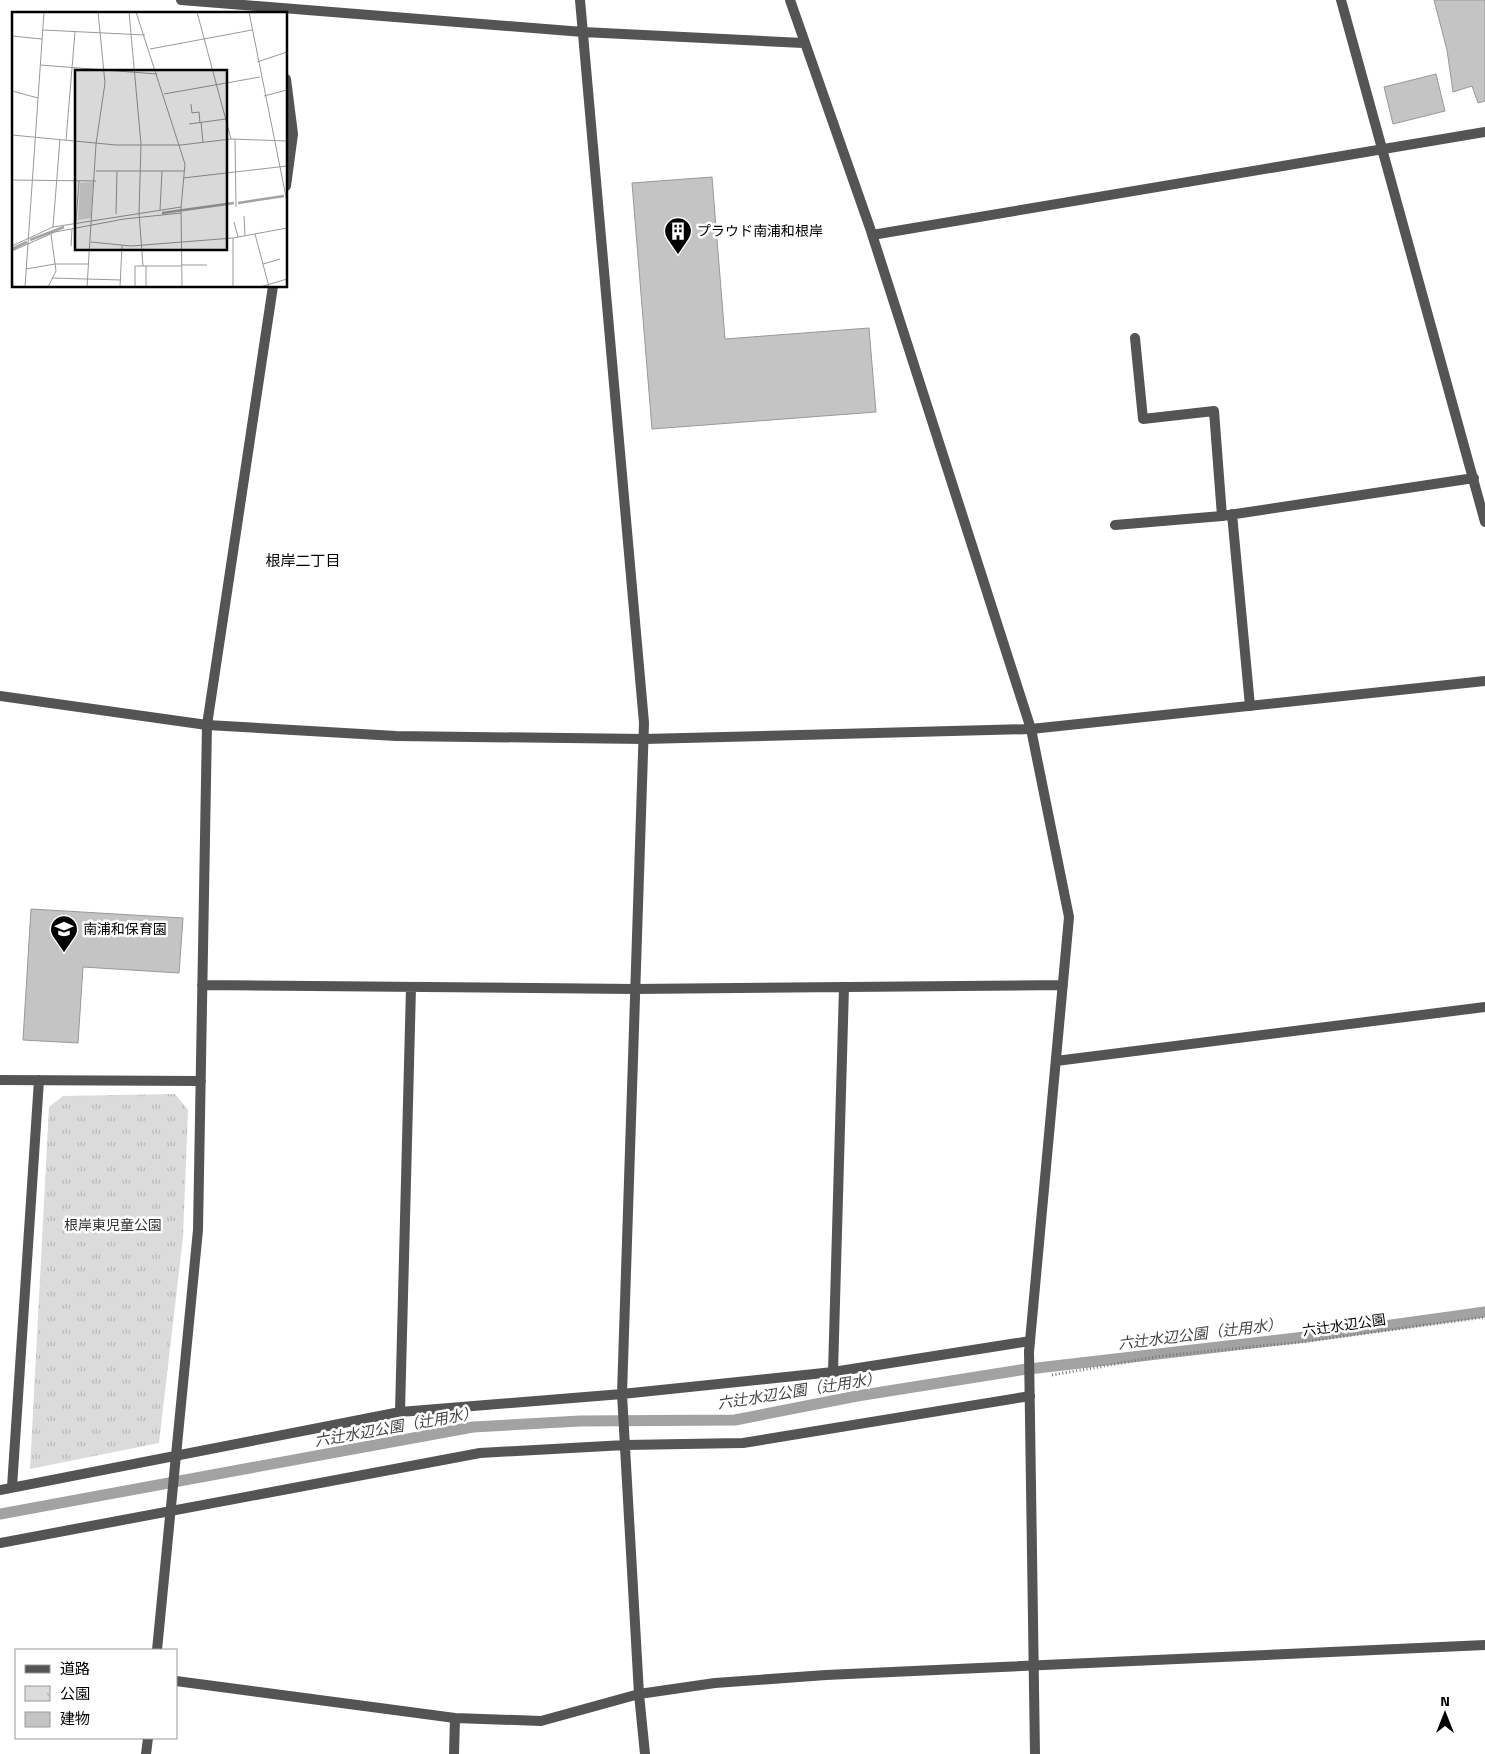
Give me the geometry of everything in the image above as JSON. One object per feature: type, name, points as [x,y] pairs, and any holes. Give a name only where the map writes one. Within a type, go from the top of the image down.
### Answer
[{"type":"street","points":[[181,0],[584,32],[803,43]]},
{"type":"street","points":[[580,0],[644,723],[634,989],[622,1415],[639,1694],[645,1754]]},
{"type":"street","points":[[790,0],[803,43],[872,235],[1031,729],[1069,917],[1030,1346],[1035,1754]]},
{"type":"street","points":[[1341,0],[1381,151],[1485,522]]},
{"type":"street","points":[[288,95],[293,134],[288,171]]},
{"type":"street","points":[[872,235],[1381,151],[1485,132]]},
{"type":"street","points":[[156,1649],[198,1230],[207,725],[272,288]]},
{"type":"street","points":[[1135,338],[1142,419],[1214,411],[1250,706]]},
{"type":"street","points":[[1115,525],[1227,515],[1474,478]]},
{"type":"street","points":[[0,696],[207,725],[396,736],[644,739],[1031,729],[1485,681]]},
{"type":"street","points":[[202,985],[634,989],[1063,985]]},
{"type":"street","points":[[400,1412],[411,987]]},
{"type":"street","points":[[833,1372],[844,987]]},
{"type":"street","points":[[1056,1061],[1485,1007]]},
{"type":"street","points":[[0,1080],[201,1081]]},
{"type":"street","points":[[12,1487],[39,1080]]},
{"type":"street","points":[[0,1490],[400,1412],[622,1394],[833,1372],[1030,1346]]},
{"type":"street","points":[[0,1543],[480,1453],[624,1440],[743,1443],[1030,1396]]},
{"type":"street","points":[[178,1681],[455,1718],[541,1720],[639,1694],[715,1683],[826,1675],[1485,1645]]},
{"type":"street","points":[[454,1754],[455,1718]]},
{"type":"street","points":[[146,1754],[148,1739]]},
{"type":"path","name":"六辻水辺公園","points":[[1029,1381],[1047,1376],[1162,1356],[1301,1342],[1485,1317]]},
{"type":"green space","name":"根岸東児童公園","points":[[175,1094],[188,1110],[183,1237],[159,1443],[30,1469],[49,1107],[63,1096]]},
{"type":"building","points":[[1434,0],[1485,0],[1485,101],[1478,103],[1472,86],[1453,92],[1447,50]]},
{"type":"building","points":[[1436,74],[1445,111],[1393,124],[1384,87]]},
{"type":"building","name":"プラウド南浦和根岸","points":[[712,177],[725,339],[869,328],[876,412],[652,429],[632,183]]},
{"type":"building","points":[[31,909],[183,918],[179,973],[83,967],[78,1043],[23,1040]]},
{"type":"waterway","name":"六辻水辺公園（辻用水）","points":[[0,1514],[473,1427],[580,1421],[735,1420],[857,1396],[1020,1370],[1305,1337],[1485,1312]]},
{"type":"place","name":"プラウド南浦和根岸","points":[[678,255]]},
{"type":"place","name":"南浦和保育園","points":[[64,953]]},
{"type":"district","name":"根岸二丁目","points":[[303,561]]}]
